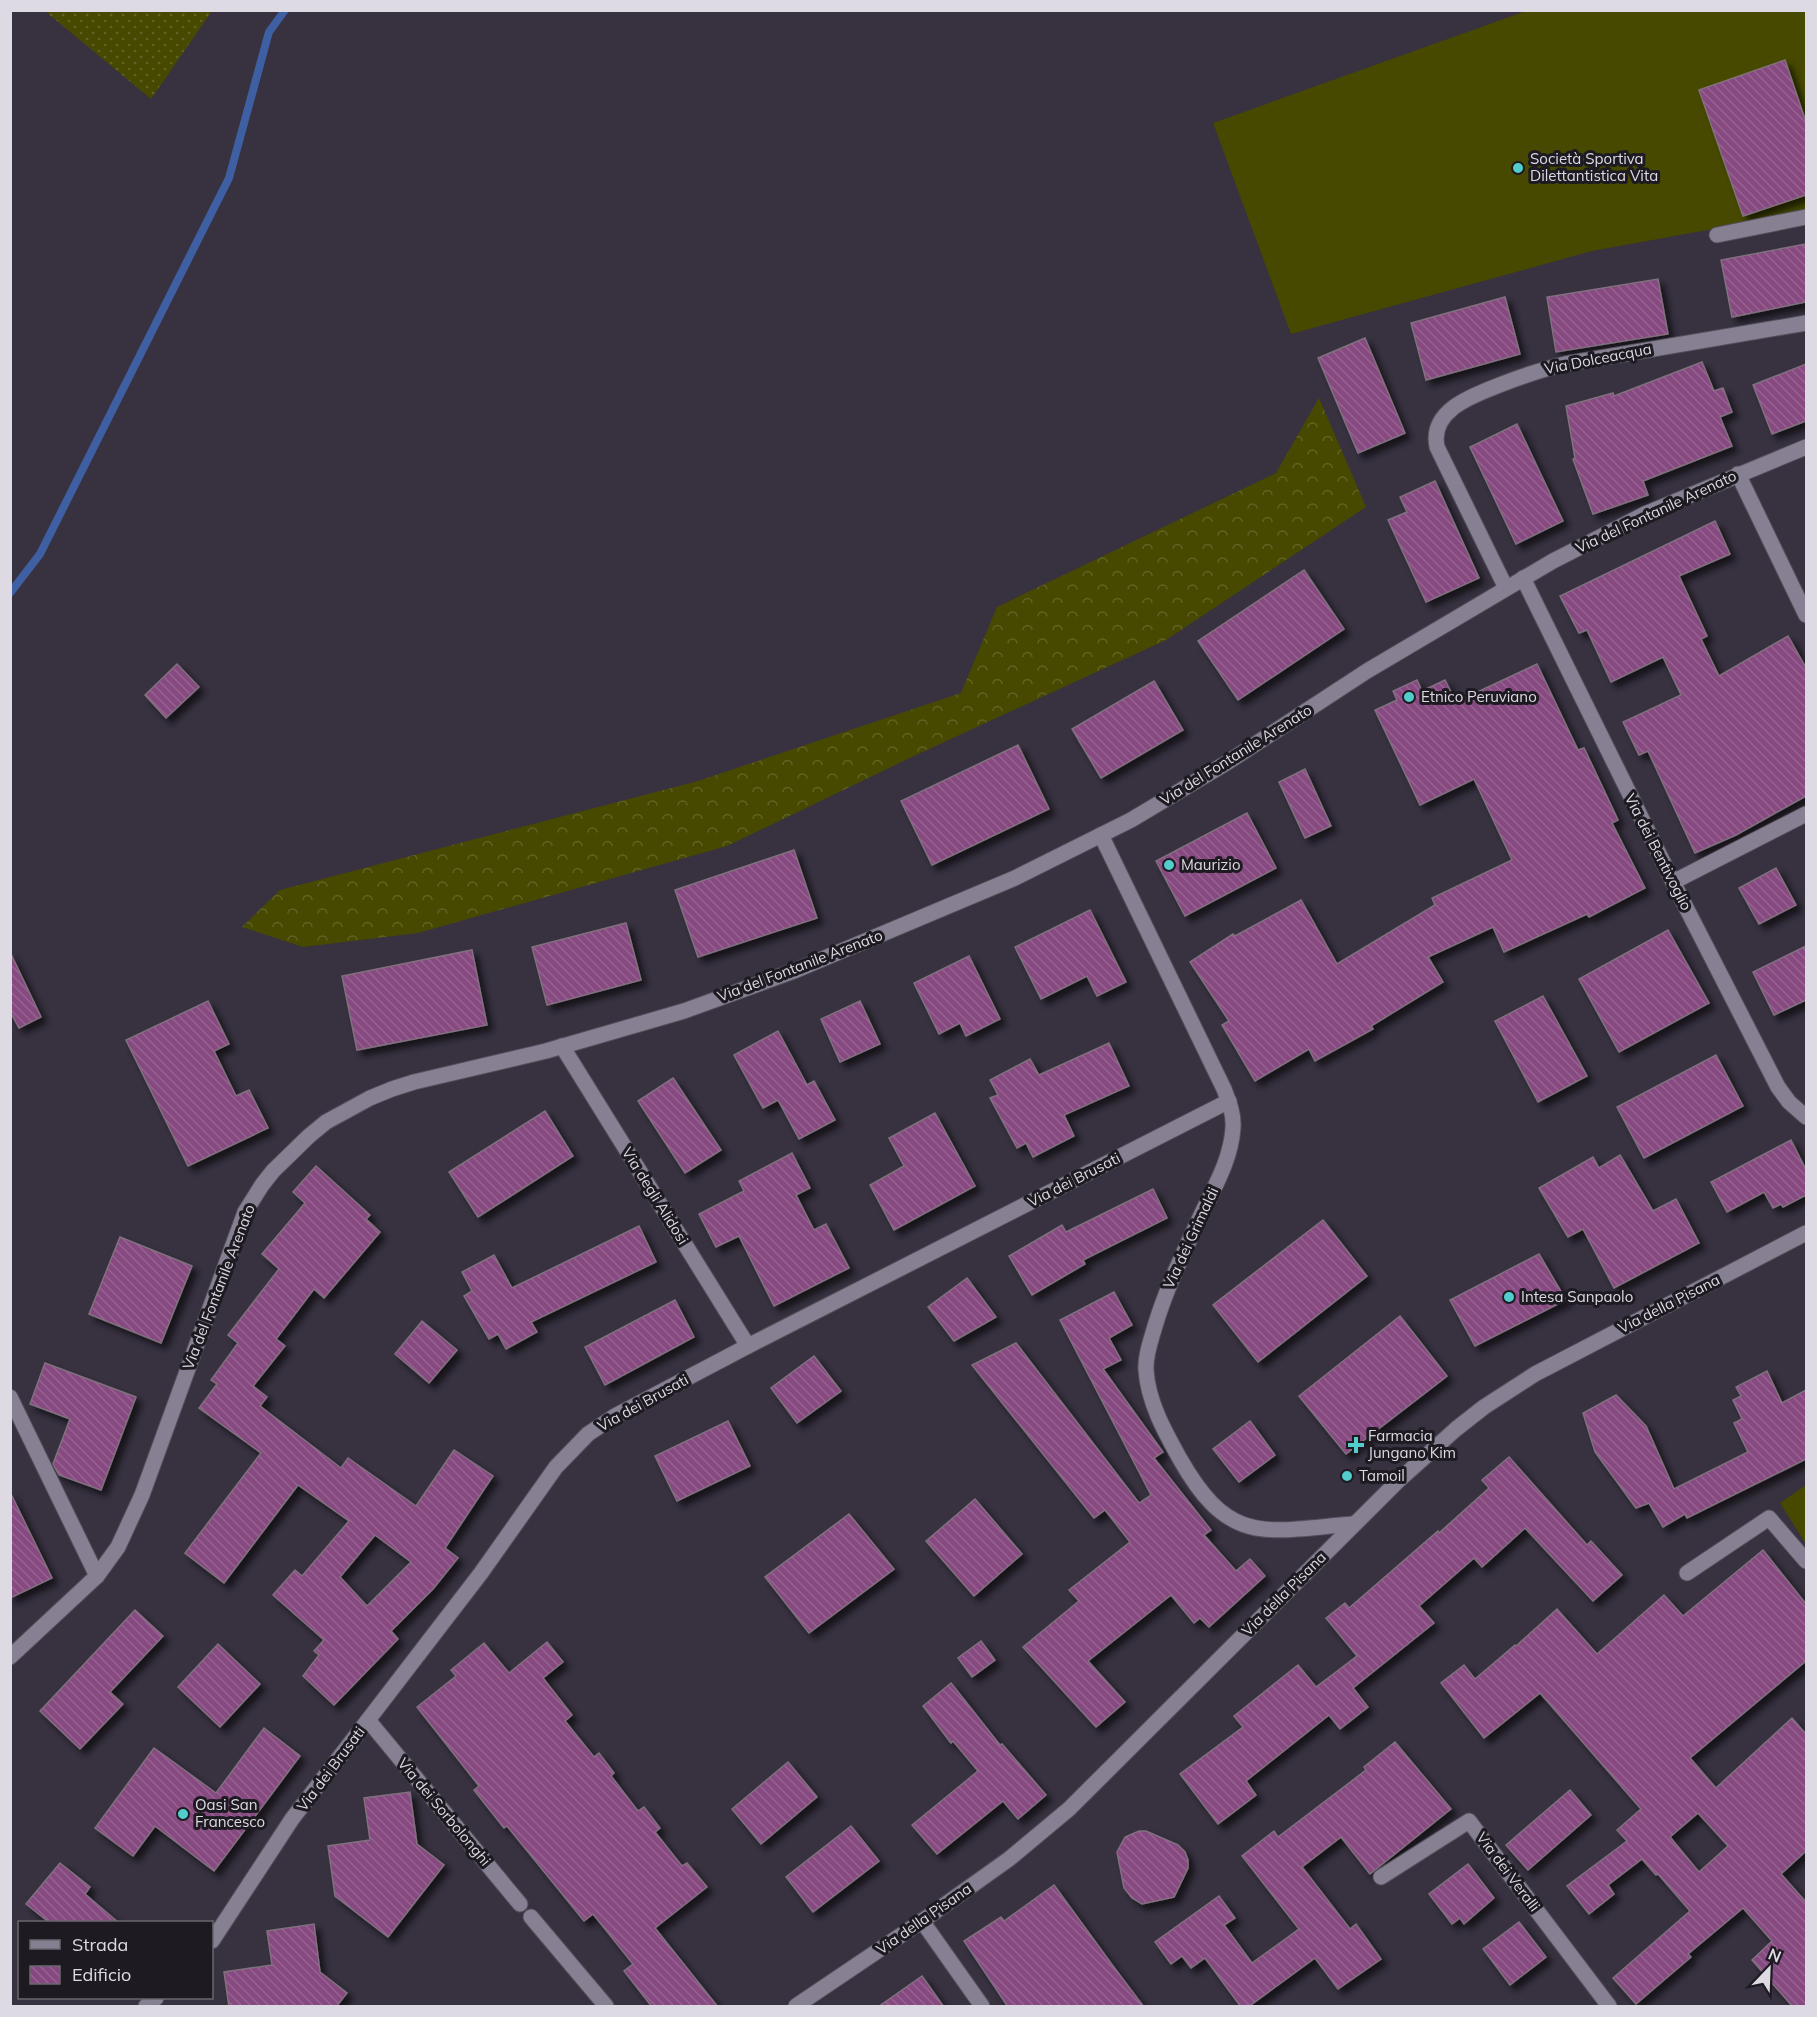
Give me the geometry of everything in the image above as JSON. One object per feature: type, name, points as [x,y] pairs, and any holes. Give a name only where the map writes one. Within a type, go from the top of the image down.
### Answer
[{"type":"street","points":[[1717,236],[1806,217]]},
{"type":"street","name":"Via Dolceacqua","points":[[1506,588],[1437,447],[1438,427],[1453,408],[1474,395],[1536,370],[1806,323]]},
{"type":"street","name":"Via del Fontanile Arenato","points":[[10,1657],[97,1576],[111,1559],[134,1516],[245,1212],[257,1191],[273,1171],[326,1122],[392,1089],[562,1046],[684,1011],[794,971],[1016,878],[1131,820],[1228,762],[1367,670],[1523,578],[1628,522],[1806,447]]},
{"type":"street","points":[[1738,474],[1806,615]]},
{"type":"street","name":"Via dei Bentivoglio","points":[[1523,578],[1673,882],[1778,1087],[1789,1102],[1806,1118]]},
{"type":"street","points":[[1673,882],[1806,814]]},
{"type":"street","name":"Via dei Grimaldi","points":[[1101,835],[1229,1101],[1233,1117],[1227,1160],[1169,1283],[1153,1331],[1146,1360],[1151,1394],[1165,1430],[1184,1465],[1207,1498],[1229,1519],[1264,1530],[1353,1524]]},
{"type":"street","name":"Via degli Alidosi","points":[[562,1046],[748,1346]]},
{"type":"street","name":"Via dei Brusati","points":[[213,1939],[292,1820],[481,1574],[556,1467],[588,1434],[615,1416],[748,1346],[1229,1101]]},
{"type":"street","name":"Via della Pisana","points":[[796,2007],[1009,1859],[1089,1790],[1353,1524],[1456,1429],[1517,1384],[1806,1233]]},
{"type":"street","points":[[10,1397],[97,1576]]},
{"type":"street","points":[[1687,1573],[1769,1518],[1806,1561]]},
{"type":"street","name":"Via dei Sorbolonghi","points":[[368,1720],[520,1904]]},
{"type":"street","name":"Via dei Veralli","points":[[1381,1876],[1469,1821],[1609,2007]]},
{"type":"street","points":[[531,1917],[606,2007]]},
{"type":"street","points":[[922,1921],[982,2007]]},
{"type":"green space","points":[[45,11],[212,11],[151,99]]},
{"type":"green space","name":"Società Sportiva Dilettantistica Vita","points":[[1526,11],[1806,11],[1806,212],[1592,251],[1291,334],[1213,123]]},
{"type":"green space","points":[[1319,398],[1366,507],[1166,640],[916,755],[727,846],[418,933],[303,947],[242,927],[280,890],[698,781],[961,693],[997,607],[1276,473]]},
{"type":"green space","points":[[1806,1485],[1806,1544],[1780,1503]]},
{"type":"building","points":[[1785,60],[1806,122],[1806,195],[1743,216],[1699,90]]},
{"type":"building","points":[[1806,244],[1806,302],[1732,317],[1721,260]]},
{"type":"building","points":[[1658,279],[1668,334],[1556,352],[1547,297]]},
{"type":"building","points":[[1505,297],[1520,354],[1426,380],[1411,323]]},
{"type":"building","points":[[1365,338],[1405,433],[1358,453],[1318,358]]},
{"type":"building","points":[[1702,362],[1714,391],[1723,388],[1732,412],[1720,417],[1732,446],[1643,481],[1648,495],[1593,514],[1573,459],[1575,458],[1566,406],[1613,393],[1614,396]]},
{"type":"building","points":[[1806,364],[1806,421],[1772,434],[1753,385]]},
{"type":"building","points":[[1517,424],[1563,521],[1516,544],[1470,447]]},
{"type":"building","points":[[1435,481],[1479,578],[1426,602],[1388,520],[1407,512],[1400,497]]},
{"type":"building","points":[[1715,521],[1730,554],[1679,576],[1707,636],[1701,639],[1719,676],[1788,636],[1806,668],[1806,796],[1736,835],[1695,853],[1648,751],[1639,755],[1623,722],[1681,695],[1663,657],[1611,682],[1587,630],[1579,633],[1560,596]]},
{"type":"building","points":[[1304,570],[1344,629],[1238,700],[1198,641]]},
{"type":"building","points":[[177,664],[199,687],[166,718],[145,695]]},
{"type":"building","points":[[1537,664],[1578,750],[1584,748],[1618,820],[1612,823],[1645,888],[1589,917],[1587,914],[1504,952],[1493,927],[1428,957],[1443,982],[1371,1026],[1373,1029],[1315,1061],[1309,1049],[1255,1081],[1222,1025],[1229,1021],[1190,962],[1233,934],[1235,936],[1301,900],[1337,964],[1435,905],[1432,898],[1512,860],[1474,779],[1420,805],[1375,710],[1397,700],[1393,691],[1417,680],[1422,691],[1445,680],[1456,702]]},
{"type":"building","points":[[1154,681],[1183,730],[1101,778],[1072,729]]},
{"type":"building","points":[[1018,745],[1049,809],[932,865],[901,801]]},
{"type":"building","points":[[1305,769],[1331,826],[1305,838],[1279,782]]},
{"type":"building","points":[[1247,813],[1276,868],[1185,916],[1156,861]]},
{"type":"building","points":[[794,850],[817,918],[698,957],[675,890]]},
{"type":"building","points":[[1776,868],[1796,905],[1759,924],[1739,888]]},
{"type":"building","points":[[1090,910],[1126,982],[1097,996],[1087,976],[1041,999],[1015,947]]},
{"type":"building","points":[[626,923],[641,980],[547,1005],[532,947]]},
{"type":"building","points":[[1668,930],[1709,1003],[1619,1052],[1579,979]]},
{"type":"building","points":[[1806,946],[1806,1000],[1774,1015],[1753,972]]},
{"type":"building","points":[[472,950],[487,1025],[357,1050],[342,976]]},
{"type":"building","points":[[10,952],[41,1017],[19,1028],[10,1011]]},
{"type":"building","points":[[969,956],[1000,1019],[966,1036],[960,1023],[939,1034],[914,983]]},
{"type":"building","points":[[1543,996],[1587,1076],[1538,1102],[1495,1021]]},
{"type":"building","points":[[208,1001],[229,1044],[214,1051],[236,1096],[249,1090],[268,1128],[188,1166],[126,1040]]},
{"type":"building","points":[[860,1001],[880,1044],[840,1062],[821,1019]]},
{"type":"building","points":[[778,1031],[807,1085],[814,1081],[835,1120],[799,1139],[778,1100],[763,1108],[734,1055]]},
{"type":"building","points":[[1109,1043],[1129,1086],[1064,1115],[1074,1136],[1033,1157],[1026,1143],[1017,1148],[990,1098],[998,1095],[990,1080],[1030,1059],[1039,1075]]},
{"type":"building","points":[[1716,1055],[1743,1106],[1644,1158],[1617,1107]]},
{"type":"building","points":[[673,1078],[721,1150],[685,1173],[638,1101]]},
{"type":"building","points":[[545,1111],[573,1156],[478,1217],[449,1172]]},
{"type":"building","points":[[935,1113],[975,1186],[894,1230],[870,1185],[904,1166],[889,1138]]},
{"type":"building","points":[[1791,1140],[1806,1170],[1806,1195],[1783,1207],[1781,1204],[1773,1208],[1764,1192],[1727,1212],[1711,1182]]},
{"type":"building","points":[[792,1153],[810,1188],[796,1195],[814,1230],[826,1224],[849,1268],[774,1306],[739,1236],[716,1247],[699,1214],[744,1191],[739,1181]]},
{"type":"building","points":[[1620,1155],[1653,1211],[1676,1199],[1699,1243],[1614,1288],[1583,1229],[1568,1237],[1539,1188],[1593,1157],[1599,1168]]},
{"type":"building","points":[[316,1166],[370,1215],[366,1219],[380,1232],[324,1298],[314,1289],[276,1339],[285,1346],[253,1386],[267,1397],[260,1406],[341,1468],[348,1458],[416,1506],[454,1450],[493,1476],[445,1548],[458,1558],[433,1589],[391,1631],[398,1639],[334,1705],[303,1676],[319,1655],[314,1651],[324,1640],[273,1595],[295,1570],[302,1576],[349,1521],[298,1485],[224,1583],[185,1553],[261,1453],[199,1408],[217,1384],[211,1380],[238,1343],[228,1335],[279,1269],[262,1254],[305,1203],[293,1192]],"holes":[[[375,1535],[411,1562],[367,1606],[340,1577]]]},
{"type":"building","points":[[1153,1189],[1167,1218],[1083,1260],[1085,1264],[1032,1295],[1009,1256],[1062,1225],[1066,1232]]},
{"type":"building","points":[[1323,1220],[1367,1276],[1258,1362],[1213,1305]]},
{"type":"building","points":[[639,1226],[656,1262],[531,1322],[537,1332],[506,1349],[498,1334],[489,1339],[464,1296],[472,1291],[462,1272],[494,1255],[512,1288]]},
{"type":"building","points":[[120,1237],[192,1266],[161,1343],[89,1314]]},
{"type":"building","points":[[1539,1254],[1566,1300],[1475,1346],[1450,1300]]},
{"type":"building","points":[[967,1278],[996,1317],[954,1341],[928,1307]]},
{"type":"building","points":[[1114,1292],[1132,1325],[1109,1338],[1121,1360],[1103,1369],[1163,1452],[1154,1458],[1211,1530],[1204,1535],[1236,1571],[1250,1559],[1265,1576],[1209,1627],[1200,1618],[1194,1623],[1171,1595],[1088,1661],[1125,1702],[1096,1727],[1023,1647],[1079,1601],[1069,1590],[1130,1542],[1105,1510],[1094,1518],[972,1365],[1016,1343],[1139,1503],[1151,1495],[1060,1320]]},
{"type":"building","points":[[675,1300],[694,1337],[605,1385],[585,1347]]},
{"type":"building","points":[[1400,1316],[1447,1376],[1346,1454],[1299,1396]]},
{"type":"building","points":[[422,1321],[457,1350],[429,1383],[395,1354]]},
{"type":"building","points":[[814,1356],[841,1391],[797,1423],[771,1388]]},
{"type":"building","points":[[45,1363],[136,1397],[101,1490],[59,1475],[53,1464],[70,1419],[30,1404]]},
{"type":"building","points":[[1767,1371],[1782,1403],[1806,1390],[1806,1459],[1687,1518],[1685,1514],[1663,1527],[1649,1503],[1636,1508],[1595,1452],[1583,1413],[1616,1395],[1646,1426],[1674,1489],[1748,1452],[1734,1423],[1742,1419],[1733,1400],[1741,1396],[1736,1387]]},
{"type":"building","points":[[728,1421],[750,1466],[677,1501],[655,1456]]},
{"type":"building","points":[[1250,1421],[1275,1455],[1239,1482],[1213,1449]]},
{"type":"building","points":[[1509,1457],[1587,1545],[1591,1541],[1622,1575],[1593,1601],[1525,1528],[1482,1567],[1474,1558],[1419,1606],[1434,1623],[1353,1688],[1368,1707],[1340,1729],[1329,1715],[1246,1781],[1256,1795],[1218,1824],[1180,1774],[1243,1727],[1234,1716],[1298,1665],[1316,1687],[1357,1656],[1326,1618],[1345,1603],[1349,1608],[1438,1531],[1439,1533],[1489,1488],[1482,1480]]},
{"type":"building","points":[[10,1492],[52,1578],[10,1598]]},
{"type":"building","points":[[975,1499],[1022,1554],[974,1596],[926,1541]]},
{"type":"building","points":[[849,1514],[894,1569],[809,1633],[765,1577]]},
{"type":"building","points":[[1763,1550],[1806,1604],[1806,1661],[1690,1758],[1716,1788],[1792,1718],[1806,1734],[1806,1851],[1781,1874],[1806,1902],[1806,2007],[1793,2007],[1752,1960],[1772,1941],[1743,1908],[1688,1954],[1691,1957],[1636,2004],[1613,1978],[1690,1911],[1642,1859],[1608,1885],[1614,1894],[1589,1914],[1567,1886],[1627,1841],[1617,1830],[1641,1809],[1540,1693],[1484,1738],[1441,1683],[1464,1665],[1475,1679],[1557,1609],[1597,1654],[1664,1595],[1683,1616]],"holes":[[[1698,1813],[1728,1846],[1699,1872],[1670,1837]]]},
{"type":"building","points":[[135,1610],[163,1636],[110,1692],[123,1704],[80,1749],[40,1711]]},
{"type":"building","points":[[981,1641],[995,1660],[972,1677],[958,1658]]},
{"type":"building","points":[[547,1642],[563,1662],[543,1678],[572,1715],[565,1721],[594,1757],[599,1753],[614,1773],[611,1776],[638,1811],[644,1807],[660,1828],[655,1832],[682,1866],[687,1863],[707,1887],[655,1928],[718,2007],[652,2007],[624,1971],[633,1964],[593,1914],[584,1921],[507,1826],[504,1828],[474,1790],[479,1786],[417,1707],[456,1676],[451,1670],[484,1643],[509,1673]]},
{"type":"building","points":[[218,1644],[260,1684],[220,1727],[178,1687]]},
{"type":"building","points":[[951,1683],[1000,1745],[1002,1744],[1046,1795],[1018,1819],[1003,1801],[937,1854],[912,1825],[978,1771],[953,1741],[951,1743],[923,1706]]},
{"type":"building","points":[[264,1728],[300,1756],[214,1871],[155,1826],[133,1856],[95,1828],[154,1748],[216,1793]]},
{"type":"building","points":[[1395,1742],[1451,1809],[1370,1874],[1341,1837],[1302,1867],[1350,1929],[1356,1924],[1381,1959],[1338,1989],[1315,1958],[1248,2007],[1241,2007],[1205,1958],[1191,1968],[1182,1956],[1171,1964],[1155,1942],[1219,1896],[1235,1918],[1224,1925],[1252,1963],[1299,1929],[1242,1856],[1274,1831],[1278,1837],[1366,1770],[1364,1767]]},
{"type":"building","points":[[788,1762],[817,1797],[761,1844],[732,1809]]},
{"type":"building","points":[[1570,1790],[1591,1815],[1528,1870],[1506,1845]]},
{"type":"building","points":[[410,1792],[417,1844],[444,1865],[388,1937],[335,1896],[328,1846],[370,1840],[364,1798]]},
{"type":"building","points":[[851,1826],[879,1861],[813,1912],[786,1877]]},
{"type":"building","points":[[1139,1831],[1146,1831],[1178,1845],[1185,1852],[1188,1868],[1174,1897],[1142,1904],[1132,1898],[1124,1888],[1117,1852],[1125,1837]]},
{"type":"building","points":[[60,1863],[90,1887],[85,1894],[117,1921],[47,1921],[26,1904]]},
{"type":"building","points":[[1468,1864],[1494,1898],[1464,1924],[1460,1918],[1452,1924],[1429,1894]]},
{"type":"building","points":[[1054,1885],[1144,2007],[1008,2007],[964,1941],[1001,1917],[1004,1921]]},
{"type":"building","points":[[1519,1922],[1546,1957],[1510,1985],[1483,1949]]},
{"type":"building","points":[[314,1924],[320,1972],[347,1993],[336,2007],[229,2007],[224,1972],[272,1965],[267,1931]]},
{"type":"building","points":[[922,1976],[944,2007],[878,2007]]},
{"type":"waterway","points":[[10,593],[40,554],[229,178],[269,32],[285,10]]},
{"type":"place","name":"Società Sportiva Dilettantistica Vita","points":[[1518,168]]},
{"type":"place","name":"Etnico Peruviano","points":[[1409,697]]},
{"type":"place","name":"Maurizio","points":[[1169,865]]},
{"type":"place","name":"Intesa Sanpaolo","points":[[1509,1297]]},
{"type":"place","name":"Farmacia Jungano Kim","points":[[1356,1445]]},
{"type":"place","name":"Tamoil","points":[[1347,1476]]},
{"type":"place","name":"Oasi San Francesco","points":[[183,1814]]}]
